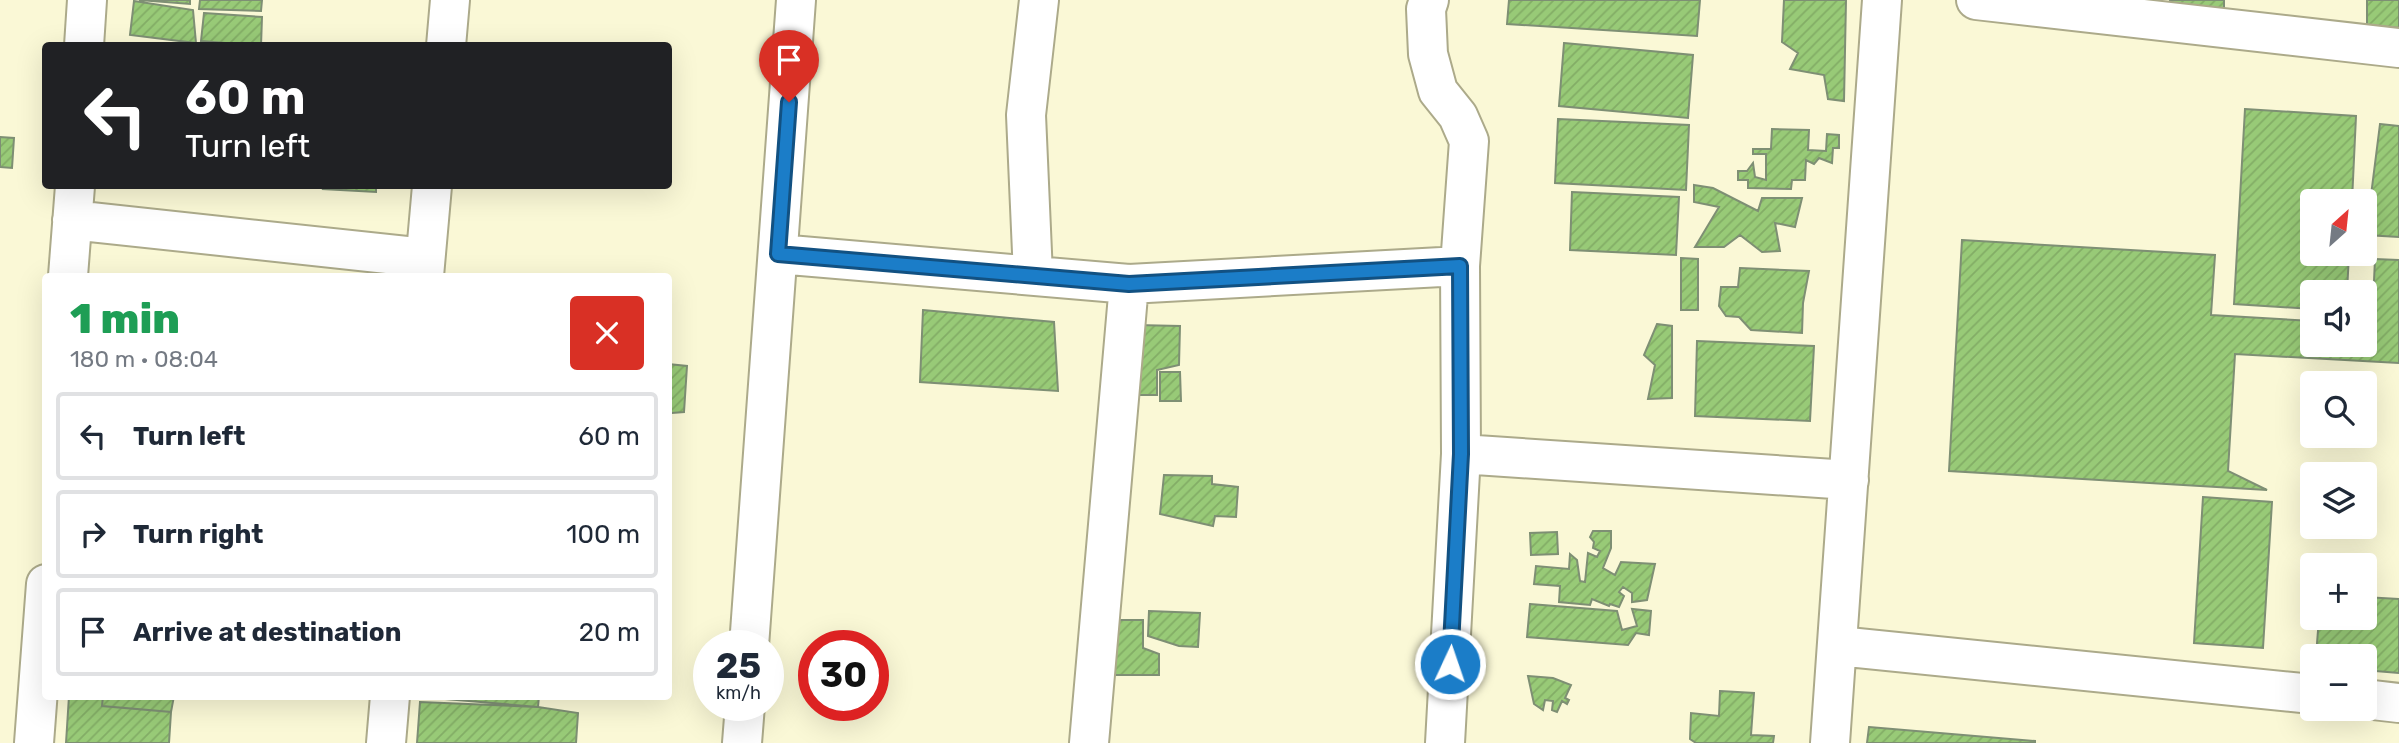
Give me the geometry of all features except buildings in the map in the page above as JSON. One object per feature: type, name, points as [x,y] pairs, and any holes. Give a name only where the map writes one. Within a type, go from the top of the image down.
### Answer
[{"type":"street","points":[[84,42],[87,0]]},
{"type":"street","points":[[446,42],[450,0]]},
{"type":"street","points":[[750,630],[796,0]]},
{"type":"street","points":[[1033,275],[1026,115],[1039,0]]},
{"type":"street","points":[[1429,0],[1426,9],[1428,54],[1438,91],[1458,116],[1469,141],[1460,266],[1461,454],[1445,743]]},
{"type":"street","points":[[1830,743],[1882,0]]},
{"type":"street","points":[[1976,0],[2232,14],[2399,48]]},
{"type":"street","points":[[68,273],[73,203],[424,267],[432,189]]},
{"type":"street","points":[[778,254],[1129,284],[1460,266]]},
{"type":"street","points":[[1089,743],[1129,284]]},
{"type":"street","points":[[1461,454],[1849,480]]},
{"type":"street","points":[[34,743],[42,637]]},
{"type":"street","points":[[1838,646],[2300,693]]},
{"type":"street","points":[[386,743],[390,700]]},
{"type":"street","points":[[2377,700],[2399,703]]},
{"type":"street","points":[[742,743],[744,721]]},
{"type":"route","points":[[789,102],[778,254],[1129,284],[1460,266],[1461,454],[1450,664]]}]
